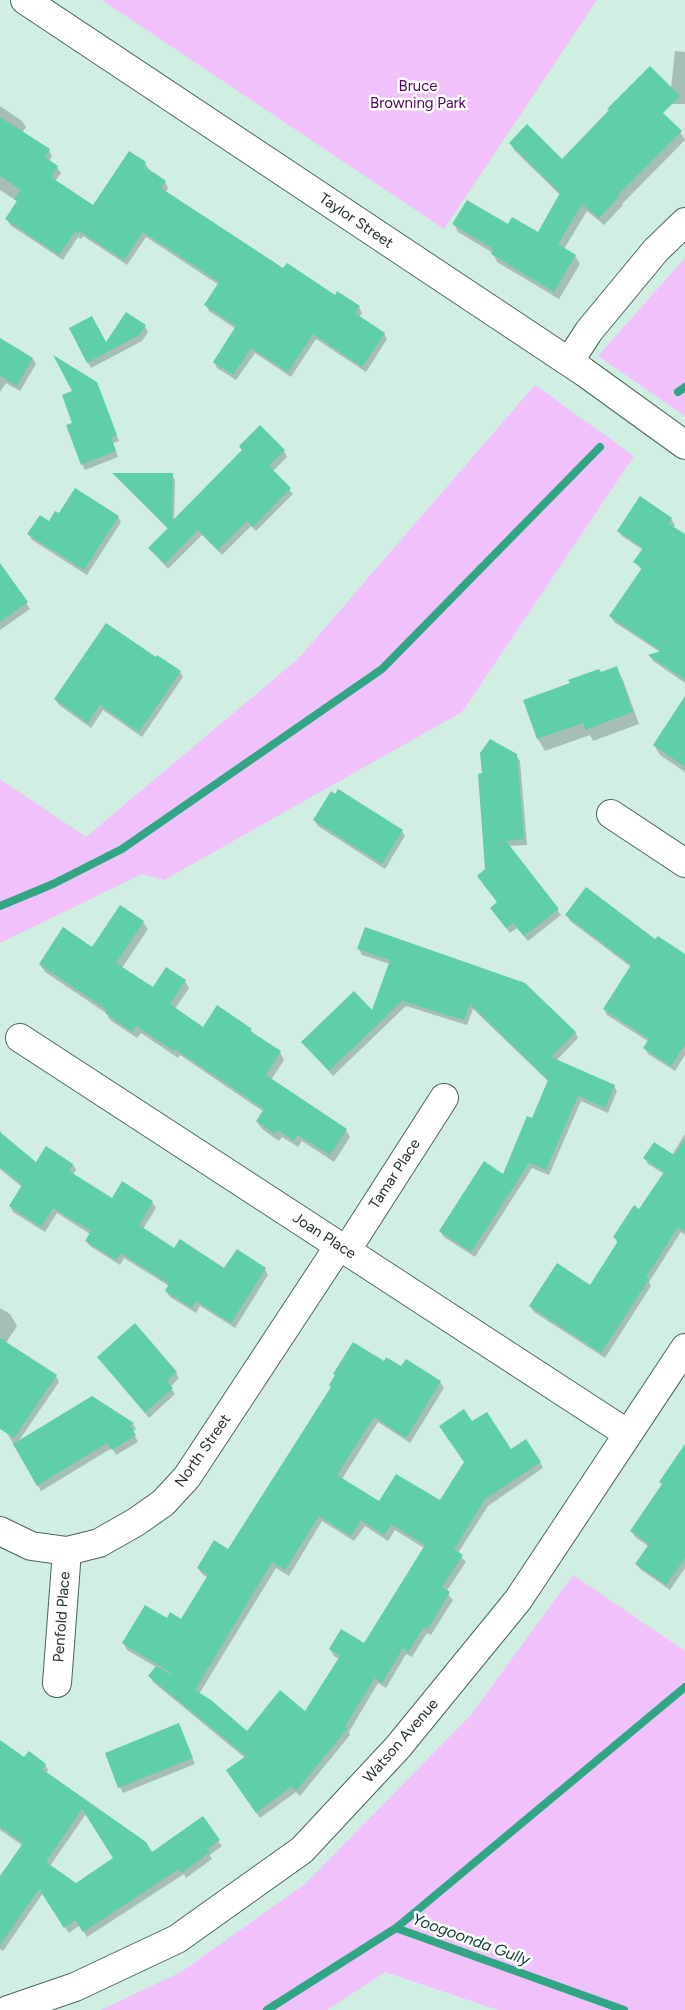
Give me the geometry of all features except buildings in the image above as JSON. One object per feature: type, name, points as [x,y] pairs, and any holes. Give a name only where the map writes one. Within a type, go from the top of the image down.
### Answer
[{"type":"street","name":"Taylor Street","points":[[25,0],[569,362],[685,445]]},
{"type":"street","points":[[569,362],[589,331],[656,250],[685,222]]},
{"type":"street","points":[[611,814],[685,863]]},
{"type":"street","name":"Joan Place","points":[[20,1038],[628,1434]]},
{"type":"street","name":"Tamar Place","points":[[342,1249],[444,1098]]},
{"type":"street","name":"North Street","points":[[0,1530],[31,1546],[67,1551],[99,1543],[136,1522],[163,1503],[187,1477],[342,1249]]},
{"type":"street","name":"Watson Avenue","points":[[8,2010],[75,1987],[177,1939],[302,1850],[398,1747],[518,1600],[685,1348]]},
{"type":"street","name":"Penfold Place","points":[[57,1683],[67,1551]]},
{"type":"green space","name":"Bruce Browning Park","points":[[102,0],[597,0],[444,229]]},
{"type":"green space","points":[[685,258],[685,416],[598,356]]},
{"type":"green space","points":[[535,385],[634,456],[462,712],[164,880],[142,874],[0,943],[0,779],[86,837],[298,659]]},
{"type":"green space","points":[[573,1575],[685,1651],[685,2010],[498,2010],[385,1972],[327,2010],[101,2010],[181,1972],[305,1884],[471,1715]]},
{"type":"waterway","points":[[678,392],[685,387]]},
{"type":"waterway","points":[[0,906],[53,884],[122,849],[382,669],[600,447]]},
{"type":"waterway","points":[[396,1928],[685,1687]]},
{"type":"waterway","name":"Yoogoonda Gully","points":[[267,2010],[396,1928],[624,2010]]}]
